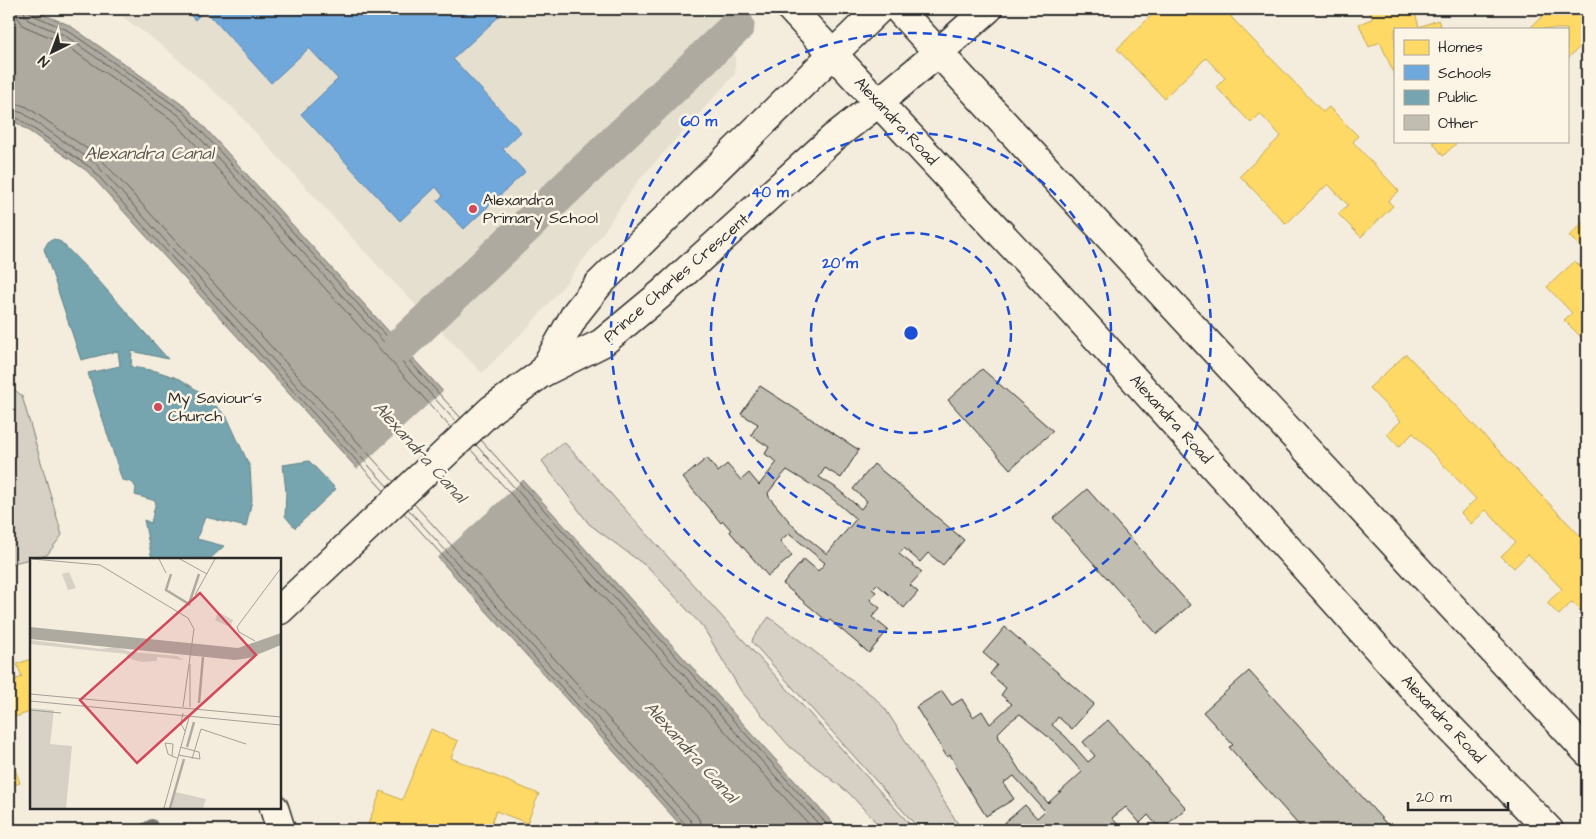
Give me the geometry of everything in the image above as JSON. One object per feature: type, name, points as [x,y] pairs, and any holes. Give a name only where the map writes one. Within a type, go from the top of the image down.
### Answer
[{"type":"main road","name":"Alexandra Road","points":[[791,9],[1048,284],[1302,563],[1430,707],[1549,830]]},
{"type":"main road","name":"Prince Charles Crescent","points":[[542,374],[576,313],[599,284],[880,9]]},
{"type":"main road","points":[[898,9],[1587,752]]},
{"type":"main road","name":"Prince Charles Crescent","points":[[281,609],[492,409],[542,374],[602,344],[661,294],[833,138],[878,103],[988,9]]},
{"type":"main road","points":[[274,809],[281,830]]},
{"type":"shaded area","name":"Alexandra Primary School","points":[[112,9],[715,9],[735,31],[735,74],[638,181],[566,283],[530,325],[482,373],[379,267],[233,108],[164,47]]},
{"type":"shaded area","points":[[9,385],[22,396],[62,535],[47,555],[9,564]]},
{"type":"shaded area","points":[[565,443],[915,830],[883,830],[849,793],[790,747],[741,691],[703,627],[650,569],[589,524],[542,461],[561,444]]},
{"type":"shaded area","points":[[769,617],[874,697],[886,710],[962,830],[920,830],[752,642]]},
{"type":"water","name":"Alexandra Canal","points":[[9,9],[30,9],[69,25],[187,108],[839,830],[685,830],[87,171],[17,123],[9,120]]},
{"type":"pier","points":[[445,389],[525,478],[436,559],[355,471]]},
{"type":"building: Homes","points":[[1158,9],[1235,9],[1237,11],[1231,17],[1323,112],[1329,107],[1358,136],[1353,142],[1399,191],[1388,201],[1393,206],[1361,237],[1338,214],[1348,205],[1328,184],[1286,224],[1240,176],[1281,136],[1260,114],[1251,123],[1216,87],[1225,78],[1206,58],[1164,98],[1117,49]]},
{"type":"building: Homes","points":[[1370,9],[1414,9],[1419,27],[1438,20],[1442,28],[1394,28],[1394,74],[1380,42],[1369,47],[1359,24],[1372,19]]},
{"type":"building: Homes","points":[[1550,9],[1587,9],[1587,40],[1568,58],[1568,28],[1530,28]]},
{"type":"building: Homes","points":[[1433,142],[1458,142],[1443,156]]},
{"type":"building: Homes","points":[[1587,219],[1587,243],[1582,248],[1569,236]]},
{"type":"building: Homes","points":[[1575,261],[1587,273],[1587,343],[1564,320],[1572,313],[1547,287]]},
{"type":"building: Homes","points":[[1406,354],[1587,543],[1587,617],[1572,602],[1559,615],[1547,603],[1562,589],[1528,554],[1514,568],[1501,556],[1516,542],[1486,510],[1471,524],[1461,513],[1476,499],[1413,433],[1399,447],[1387,434],[1401,421],[1369,388]]},
{"type":"building: Homes","points":[[30,659],[30,712],[9,719],[9,682],[22,677],[17,664]]},
{"type":"building: Homes","points":[[431,729],[458,741],[451,758],[539,794],[527,823],[496,811],[489,830],[383,830],[368,824],[381,791],[402,800]]},
{"type":"building: Homes","points":[[9,752],[20,783],[9,787]]},
{"type":"building: Schools","points":[[184,9],[507,9],[453,59],[521,132],[503,149],[525,172],[464,229],[437,201],[443,196],[436,187],[400,221],[301,114],[338,79],[309,48],[271,83],[205,10],[195,20]]},
{"type":"building: Public","name":"My Saviour's Church","points":[[54,239],[61,242],[98,280],[168,359],[132,351],[131,367],[156,371],[180,379],[206,396],[227,417],[250,467],[252,500],[246,527],[205,517],[197,539],[224,546],[211,558],[152,558],[144,520],[151,523],[156,501],[135,495],[136,488],[133,483],[122,480],[88,373],[120,366],[118,351],[81,360],[44,249],[48,242]]},
{"type":"building: Public","points":[[309,461],[336,489],[295,528],[285,516],[286,492],[283,465]]},
{"type":"building: Other","points":[[982,369],[1053,431],[1010,469],[948,400]]},
{"type":"building: Other","points":[[760,386],[859,450],[841,478],[825,468],[819,477],[835,487],[861,509],[867,501],[853,489],[874,464],[964,540],[943,565],[928,553],[920,562],[904,548],[899,554],[922,572],[910,585],[918,592],[904,608],[877,584],[872,589],[876,592],[870,600],[880,608],[872,617],[888,630],[869,653],[783,584],[804,559],[818,571],[825,563],[789,533],[780,541],[792,556],[768,576],[730,532],[731,530],[723,521],[721,523],[683,478],[707,458],[718,472],[727,464],[741,480],[749,473],[759,485],[777,462],[765,454],[769,447],[751,435],[758,424],[741,414]],"holes":[[[787,470],[828,495],[856,519],[827,554],[794,527],[769,497],[768,493]]]},
{"type":"building: Other","points":[[1087,489],[1190,605],[1157,634],[1053,518]]},
{"type":"building: Other","points":[[1005,627],[1094,704],[1072,729],[1058,717],[1052,725],[1066,737],[1088,762],[1095,756],[1083,742],[1108,720],[1186,808],[1161,830],[1148,815],[1140,823],[1126,807],[1112,818],[1123,830],[1004,830],[1001,826],[1025,805],[1037,818],[1045,811],[1014,776],[1003,783],[1014,799],[986,816],[955,767],[957,766],[950,755],[947,757],[916,707],[942,691],[952,705],[962,699],[973,717],[982,711],[990,724],[1012,704],[1001,695],[1006,688],[990,674],[997,665],[983,653]],"holes":[[[1020,714],[1057,744],[1082,772],[1048,803],[1020,771],[999,738],[998,733]]]},
{"type":"building: Other","points":[[1249,671],[1392,830],[1303,830],[1229,747],[1233,745],[1203,712]]},
{"type":"waterway","points":[[401,345],[737,26]]},
{"type":"waterway","points":[[141,830],[152,824],[154,830]]},
{"type":"place","name":"Alexandra Primary School","points":[[473,209]]},
{"type":"place","name":"My Saviour's Church","points":[[158,407]]}]
